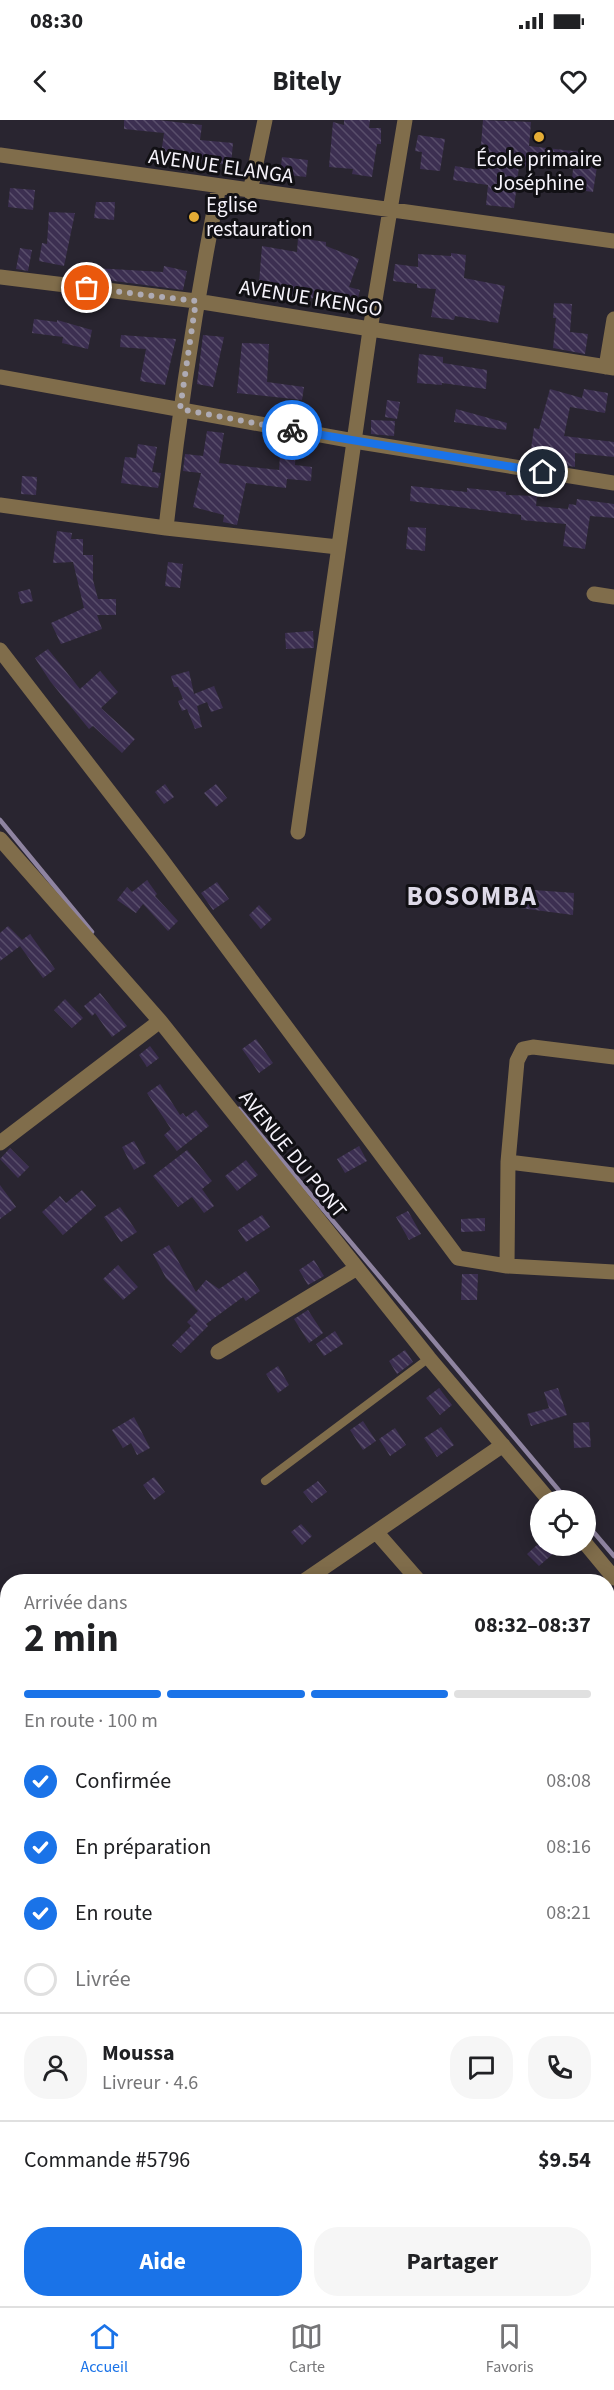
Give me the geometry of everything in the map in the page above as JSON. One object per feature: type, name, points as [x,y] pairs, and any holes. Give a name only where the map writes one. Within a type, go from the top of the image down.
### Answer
[{"type":"street","points":[[250,192],[265,120]]},
{"type":"street","points":[[298,832],[370,330],[405,120]]},
{"type":"street","name":"AVENUE ELANGA","points":[[0,155],[250,192],[614,241]]},
{"type":"street","points":[[166,528],[196,301],[219,186]]},
{"type":"street","name":"AVENUE IKENGO","points":[[0,277],[196,301],[610,367]]},
{"type":"street","points":[[610,367],[614,319]]},
{"type":"street","points":[[0,377],[354,441],[614,483]]},
{"type":"street","points":[[0,505],[166,528],[338,547]]},
{"type":"street","points":[[594,594],[614,597]]},
{"type":"street","points":[[0,650],[159,856],[458,1258],[507,1266],[614,1272]]},
{"type":"street","name":"AVENUE DU PONT","points":[[0,839],[160,1021],[429,1358],[541,1490]]},
{"type":"street","points":[[0,1143],[160,1021]]},
{"type":"street","points":[[507,1266],[508,1162],[517,1061],[523,1049],[533,1047],[614,1057]]},
{"type":"street","points":[[508,1162],[614,1175]]},
{"type":"street","points":[[218,1352],[357,1268]]},
{"type":"street","points":[[315,1574],[503,1445]]},
{"type":"street","points":[[377,1533],[413,1574]]},
{"type":"street","points":[[596,1556],[611,1574]]},
{"type":"lane","points":[[265,1481],[429,1358]]},
{"type":"building","points":[[124,120],[158,120],[202,125],[200,140],[233,143],[231,165],[197,162],[197,166],[160,162],[164,133],[124,129]]},
{"type":"building","points":[[344,120],[370,120],[369,128],[381,128],[381,144],[377,144],[372,177],[352,174],[353,169],[329,167],[333,122],[344,125]]},
{"type":"building","points":[[483,120],[531,122],[529,146],[599,154],[593,192],[571,189],[573,169],[519,166],[514,208],[486,205],[488,185],[453,180],[455,166],[479,170]]},
{"type":"building","points":[[418,135],[445,139],[440,171],[420,169],[422,152],[415,151]]},
{"type":"building","points":[[282,157],[308,160],[306,177],[280,174]]},
{"type":"building","points":[[10,188],[35,190],[33,210],[8,207]]},
{"type":"building","points":[[96,202],[115,202],[114,220],[94,218]]},
{"type":"building","points":[[49,212],[75,213],[64,266],[39,261],[42,243],[47,244]]},
{"type":"building","points":[[298,238],[326,242],[326,246],[359,259],[349,287],[360,290],[356,305],[324,297],[324,299],[258,295],[262,246],[297,252]]},
{"type":"building","points":[[20,248],[32,250],[28,271],[16,269]]},
{"type":"building","points":[[451,253],[466,255],[464,278],[505,286],[498,323],[455,316],[454,320],[431,317],[436,289],[417,288],[417,284],[393,281],[395,264],[418,267],[418,254],[451,256]]},
{"type":"building","points":[[164,266],[187,271],[183,290],[76,276],[77,267],[163,272]]},
{"type":"building","points":[[554,303],[572,304],[570,332],[588,334],[585,354],[553,348],[556,318],[553,318]]},
{"type":"building","points":[[34,319],[57,322],[57,320],[92,330],[88,349],[62,343],[63,337],[32,333]]},
{"type":"building","points":[[121,335],[176,339],[165,385],[140,381],[146,349],[120,347]]},
{"type":"building","points":[[203,335],[224,337],[213,387],[197,384]]},
{"type":"building","points":[[242,343],[269,344],[267,382],[304,387],[302,400],[237,393]]},
{"type":"building","points":[[419,354],[443,357],[443,363],[487,370],[486,389],[442,383],[442,385],[417,383]]},
{"type":"building","points":[[550,389],[582,398],[584,389],[608,393],[605,413],[570,407],[564,436],[614,442],[614,457],[575,453],[575,467],[535,460],[536,449],[531,449],[534,428],[539,429]]},
{"type":"building","points":[[387,400],[400,402],[397,419],[385,417]]},
{"type":"building","points":[[456,409],[507,423],[506,430],[454,422]]},
{"type":"building","points":[[371,420],[395,421],[394,436],[371,434]]},
{"type":"building","points":[[207,431],[224,433],[219,463],[279,470],[281,442],[296,443],[295,465],[312,467],[311,481],[287,479],[286,488],[246,483],[237,525],[223,522],[224,515],[193,507],[201,473],[183,471],[185,454],[203,456]]},
{"type":"building","points":[[138,444],[157,447],[152,472],[161,473],[158,488],[121,483],[125,457],[136,458]]},
{"type":"building","points":[[22,476],[37,477],[36,495],[21,494]]},
{"type":"building","points":[[411,486],[467,492],[467,488],[506,492],[506,495],[537,496],[536,506],[568,509],[569,504],[576,505],[577,499],[614,504],[614,518],[590,516],[585,549],[563,546],[566,524],[521,520],[521,515],[410,501]]},
{"type":"building","points":[[408,527],[426,528],[425,551],[406,549]]},
{"type":"building","points":[[57,531],[72,533],[71,539],[83,539],[83,555],[93,555],[93,580],[98,599],[116,599],[116,615],[97,615],[102,629],[61,644],[51,623],[84,608],[73,562],[53,563]]},
{"type":"building","points":[[168,562],[183,564],[180,588],[165,586]]},
{"type":"building","points":[[30,589],[33,601],[21,604],[18,592]]},
{"type":"building","points":[[313,631],[314,648],[286,649],[285,633]]},
{"type":"building","points":[[48,649],[80,689],[100,671],[118,692],[101,708],[135,739],[122,753],[93,726],[89,729],[50,681],[35,658]]},
{"type":"building","points":[[189,671],[194,694],[214,686],[223,708],[211,712],[207,702],[197,706],[202,727],[195,729],[187,709],[182,711],[178,701],[183,699],[178,687],[174,687],[171,676]]},
{"type":"building","points":[[165,784],[174,797],[164,804],[155,792]]},
{"type":"building","points":[[216,784],[227,798],[216,807],[204,793]]},
{"type":"building","points":[[147,880],[157,894],[155,896],[178,921],[168,931],[143,904],[136,913],[117,900],[127,887],[132,892]]},
{"type":"building","points":[[217,882],[229,899],[213,910],[201,893]]},
{"type":"building","points":[[521,889],[574,893],[573,915],[520,908]]},
{"type":"building","points":[[259,905],[272,919],[261,929],[249,915]]},
{"type":"building","points":[[8,926],[22,940],[30,934],[55,969],[43,978],[20,946],[0,961],[0,933]]},
{"type":"building","points":[[100,993],[127,1026],[112,1037],[95,1013],[92,1016],[84,1006]]},
{"type":"building","points":[[65,999],[83,1018],[72,1028],[54,1010]]},
{"type":"building","points":[[256,1039],[273,1063],[259,1073],[242,1049]]},
{"type":"building","points":[[150,1046],[159,1058],[147,1067],[139,1055]]},
{"type":"building","points":[[160,1084],[180,1115],[183,1113],[186,1117],[196,1110],[209,1126],[177,1151],[164,1135],[171,1129],[147,1093]]},
{"type":"building","points":[[134,1141],[146,1163],[134,1170],[122,1147]]},
{"type":"building","points":[[359,1146],[367,1161],[345,1173],[337,1159]]},
{"type":"building","points":[[10,1148],[29,1167],[18,1178],[0,1159]]},
{"type":"building","points":[[187,1150],[212,1181],[202,1189],[214,1206],[204,1213],[192,1197],[178,1207],[153,1176]]},
{"type":"building","points":[[246,1160],[258,1175],[237,1191],[225,1176]]},
{"type":"building","points":[[0,1185],[16,1207],[0,1219]]},
{"type":"building","points":[[82,1190],[96,1206],[63,1235],[42,1212],[60,1196],[66,1203]]},
{"type":"building","points":[[120,1207],[137,1232],[121,1242],[104,1217]]},
{"type":"building","points":[[408,1211],[421,1234],[409,1240],[396,1217]]},
{"type":"building","points":[[262,1215],[270,1227],[246,1242],[238,1230]]},
{"type":"building","points":[[485,1218],[485,1231],[461,1232],[461,1219]]},
{"type":"building","points":[[169,1245],[196,1292],[206,1280],[219,1289],[246,1271],[260,1291],[246,1301],[243,1297],[206,1324],[208,1326],[181,1353],[172,1345],[191,1326],[187,1322],[198,1311],[166,1278],[153,1254]]},
{"type":"building","points":[[314,1260],[324,1276],[308,1285],[299,1270]]},
{"type":"building","points":[[118,1265],[138,1287],[123,1300],[103,1279]]},
{"type":"building","points":[[462,1274],[478,1274],[477,1300],[461,1300]]},
{"type":"building","points":[[308,1310],[323,1333],[309,1343],[294,1319]]},
{"type":"building","points":[[335,1331],[343,1344],[324,1356],[316,1344]]},
{"type":"building","points":[[405,1350],[413,1362],[397,1374],[389,1361]]},
{"type":"building","points":[[278,1366],[289,1385],[278,1393],[266,1374]]},
{"type":"building","points":[[439,1388],[452,1405],[440,1415],[426,1398]]},
{"type":"building","points":[[558,1388],[567,1415],[531,1426],[527,1414],[549,1408],[544,1392]]},
{"type":"building","points":[[134,1417],[150,1448],[137,1455],[131,1443],[123,1448],[112,1430]]},
{"type":"building","points":[[363,1421],[376,1441],[363,1450],[350,1430]]},
{"type":"building","points":[[589,1422],[591,1447],[574,1448],[573,1423]]},
{"type":"building","points":[[441,1427],[454,1445],[437,1457],[424,1438]]},
{"type":"building","points":[[395,1428],[406,1445],[390,1456],[379,1439]]},
{"type":"building","points":[[154,1477],[165,1492],[154,1500],[143,1485]]},
{"type":"building","points":[[318,1481],[327,1492],[312,1503],[303,1492]]},
{"type":"building","points":[[301,1524],[312,1536],[302,1545],[291,1532]]},
{"type":"building","points":[[530,1551],[530,1556],[550,1556],[539,1566],[527,1554]]},
{"type":"waterway","points":[[0,820],[92,932]]},
{"type":"waterway","points":[[239,1109],[559,1490]]},
{"type":"waterway","points":[[596,1535],[614,1556]]},
{"type":"way so far","points":[[87,288],[196,301],[180,409],[292,430]]},
{"type":"place","name":"École primaire Joséphine","points":[[539,137]]},
{"type":"place","name":"Eglise restauration","points":[[194,217]]},
{"type":"district","name":"BOSOMBA","points":[[472,896]]},
{"type":"route","points":[[292,430],[543,472]]}]
